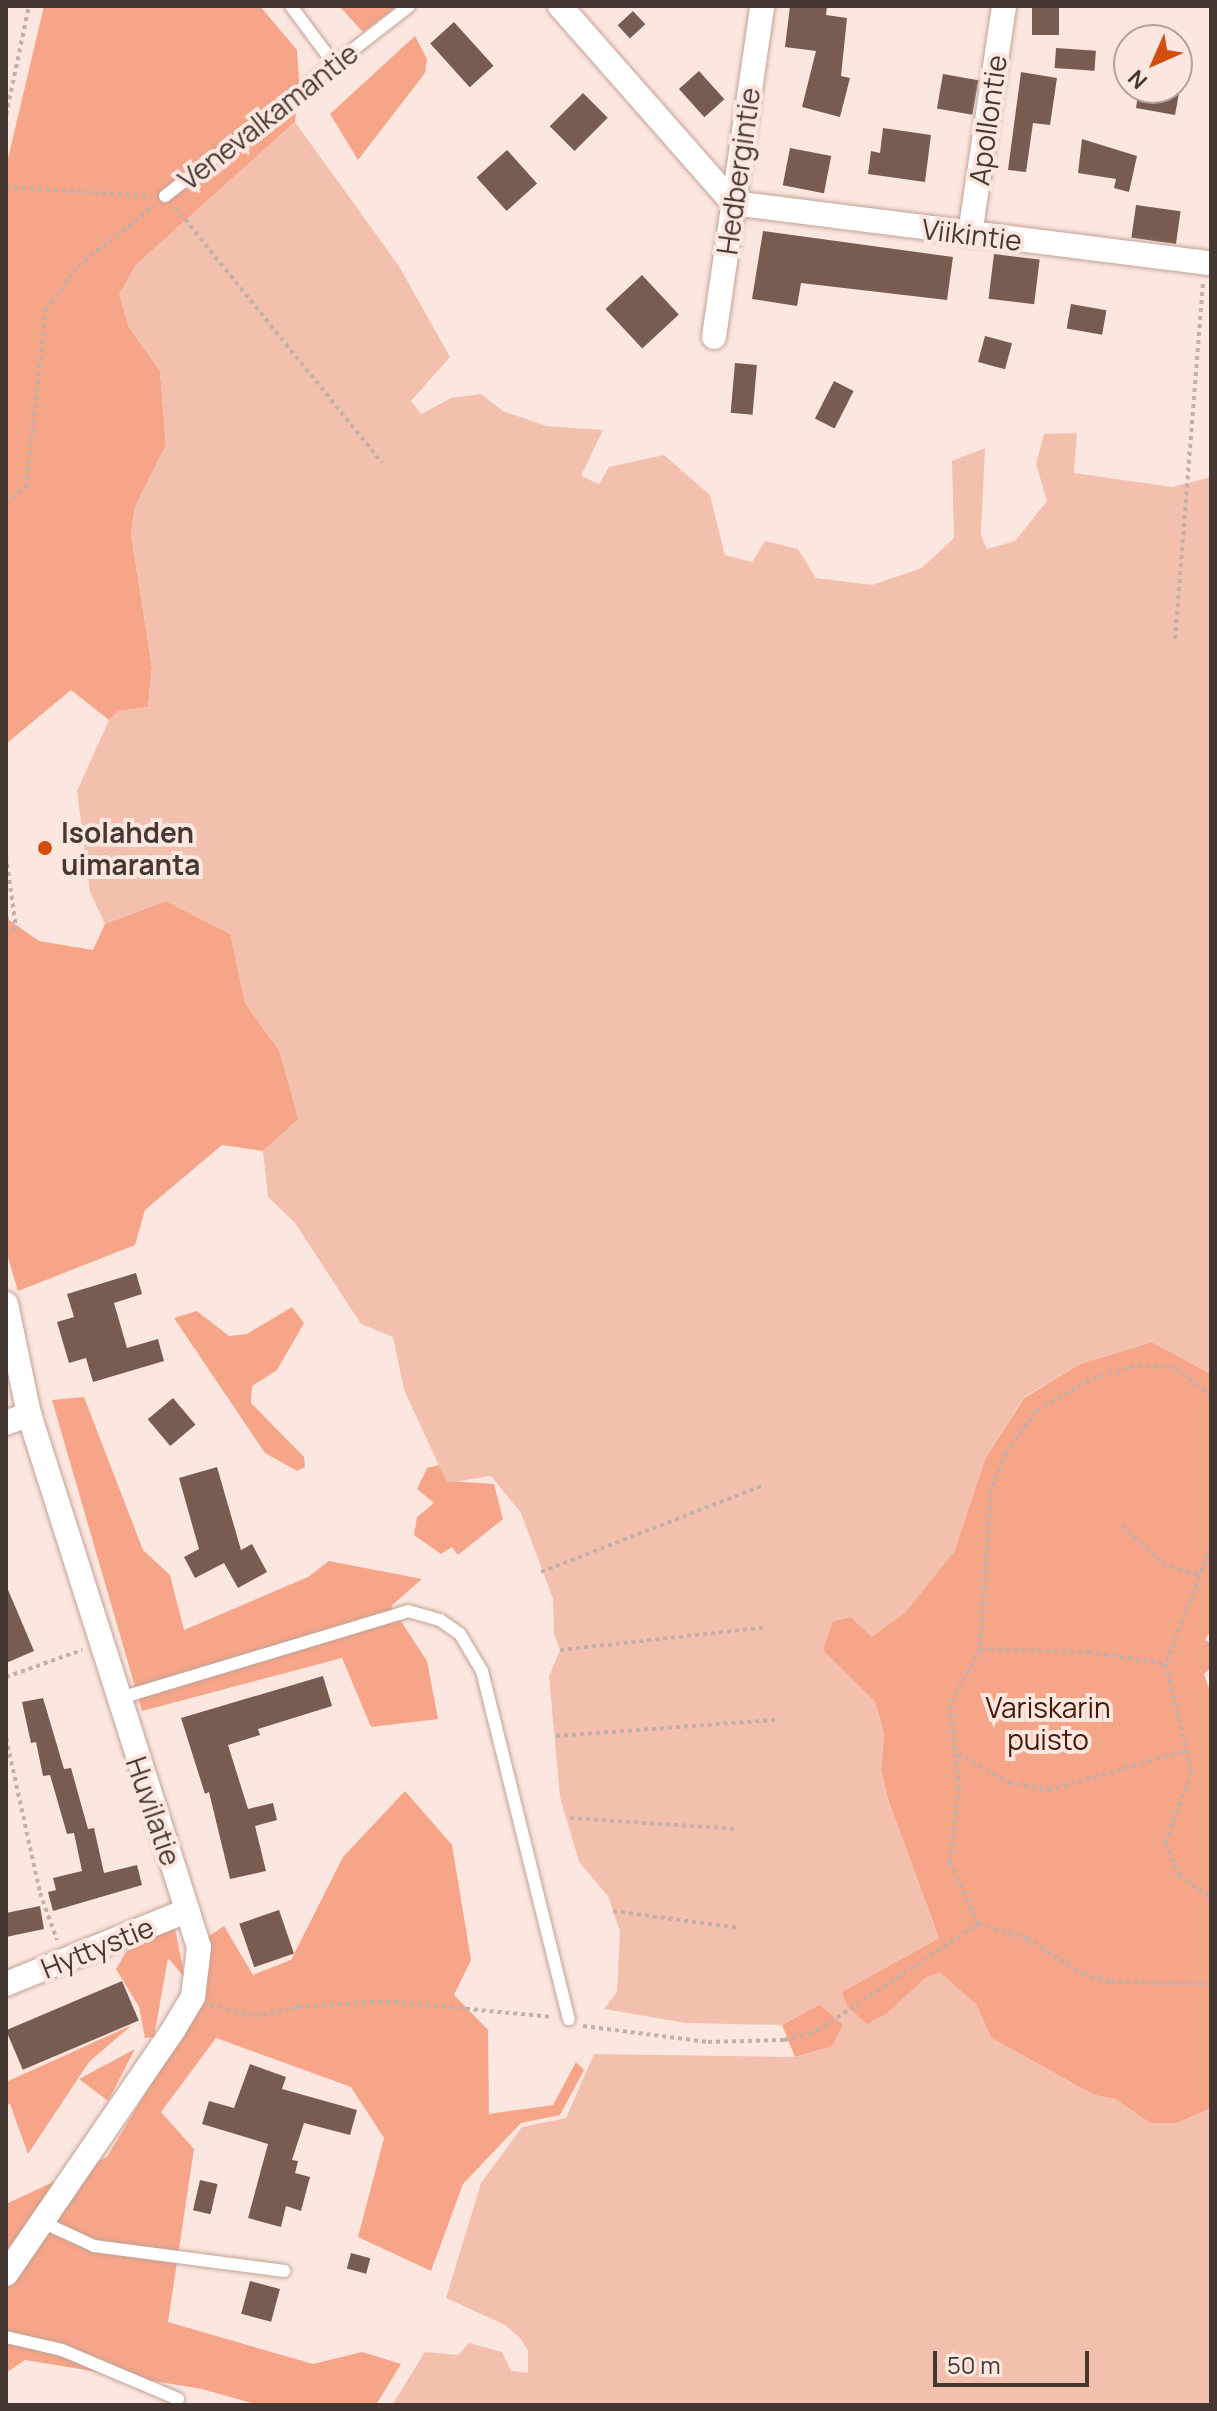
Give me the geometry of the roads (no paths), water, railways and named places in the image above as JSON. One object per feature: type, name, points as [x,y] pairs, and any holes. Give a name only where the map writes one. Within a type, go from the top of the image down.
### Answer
[{"type":"street","points":[[560,6],[733,203]]},
{"type":"street","name":"Hedbergintie","points":[[714,337],[762,6]]},
{"type":"street","name":"Apollontie","points":[[970,234],[1004,6]]},
{"type":"street","name":"Viikintie","points":[[733,203],[1208,263]]},
{"type":"street","name":"Huvilatie","points":[[6,1304],[17,1419],[100,1644],[199,1947],[193,1997],[6,2274]]},
{"type":"street","name":"Hyttystie","points":[[6,1984],[188,1910]]},
{"type":"lane","points":[[291,6],[334,64]]},
{"type":"lane","name":"Venevalkamantie","points":[[165,196],[409,6]]},
{"type":"lane","points":[[117,1699],[408,1611],[440,1620],[460,1634],[482,1671],[569,2019]]},
{"type":"lane","points":[[40,2221],[94,2246],[284,2271]]},
{"type":"lane","points":[[6,2337],[62,2350],[178,2399]]},
{"type":"place","name":"Isolahden uimaranta","points":[[45,848]]},
{"type":"park label","name":"Variskarin puisto","points":[[1048,1723]]}]
